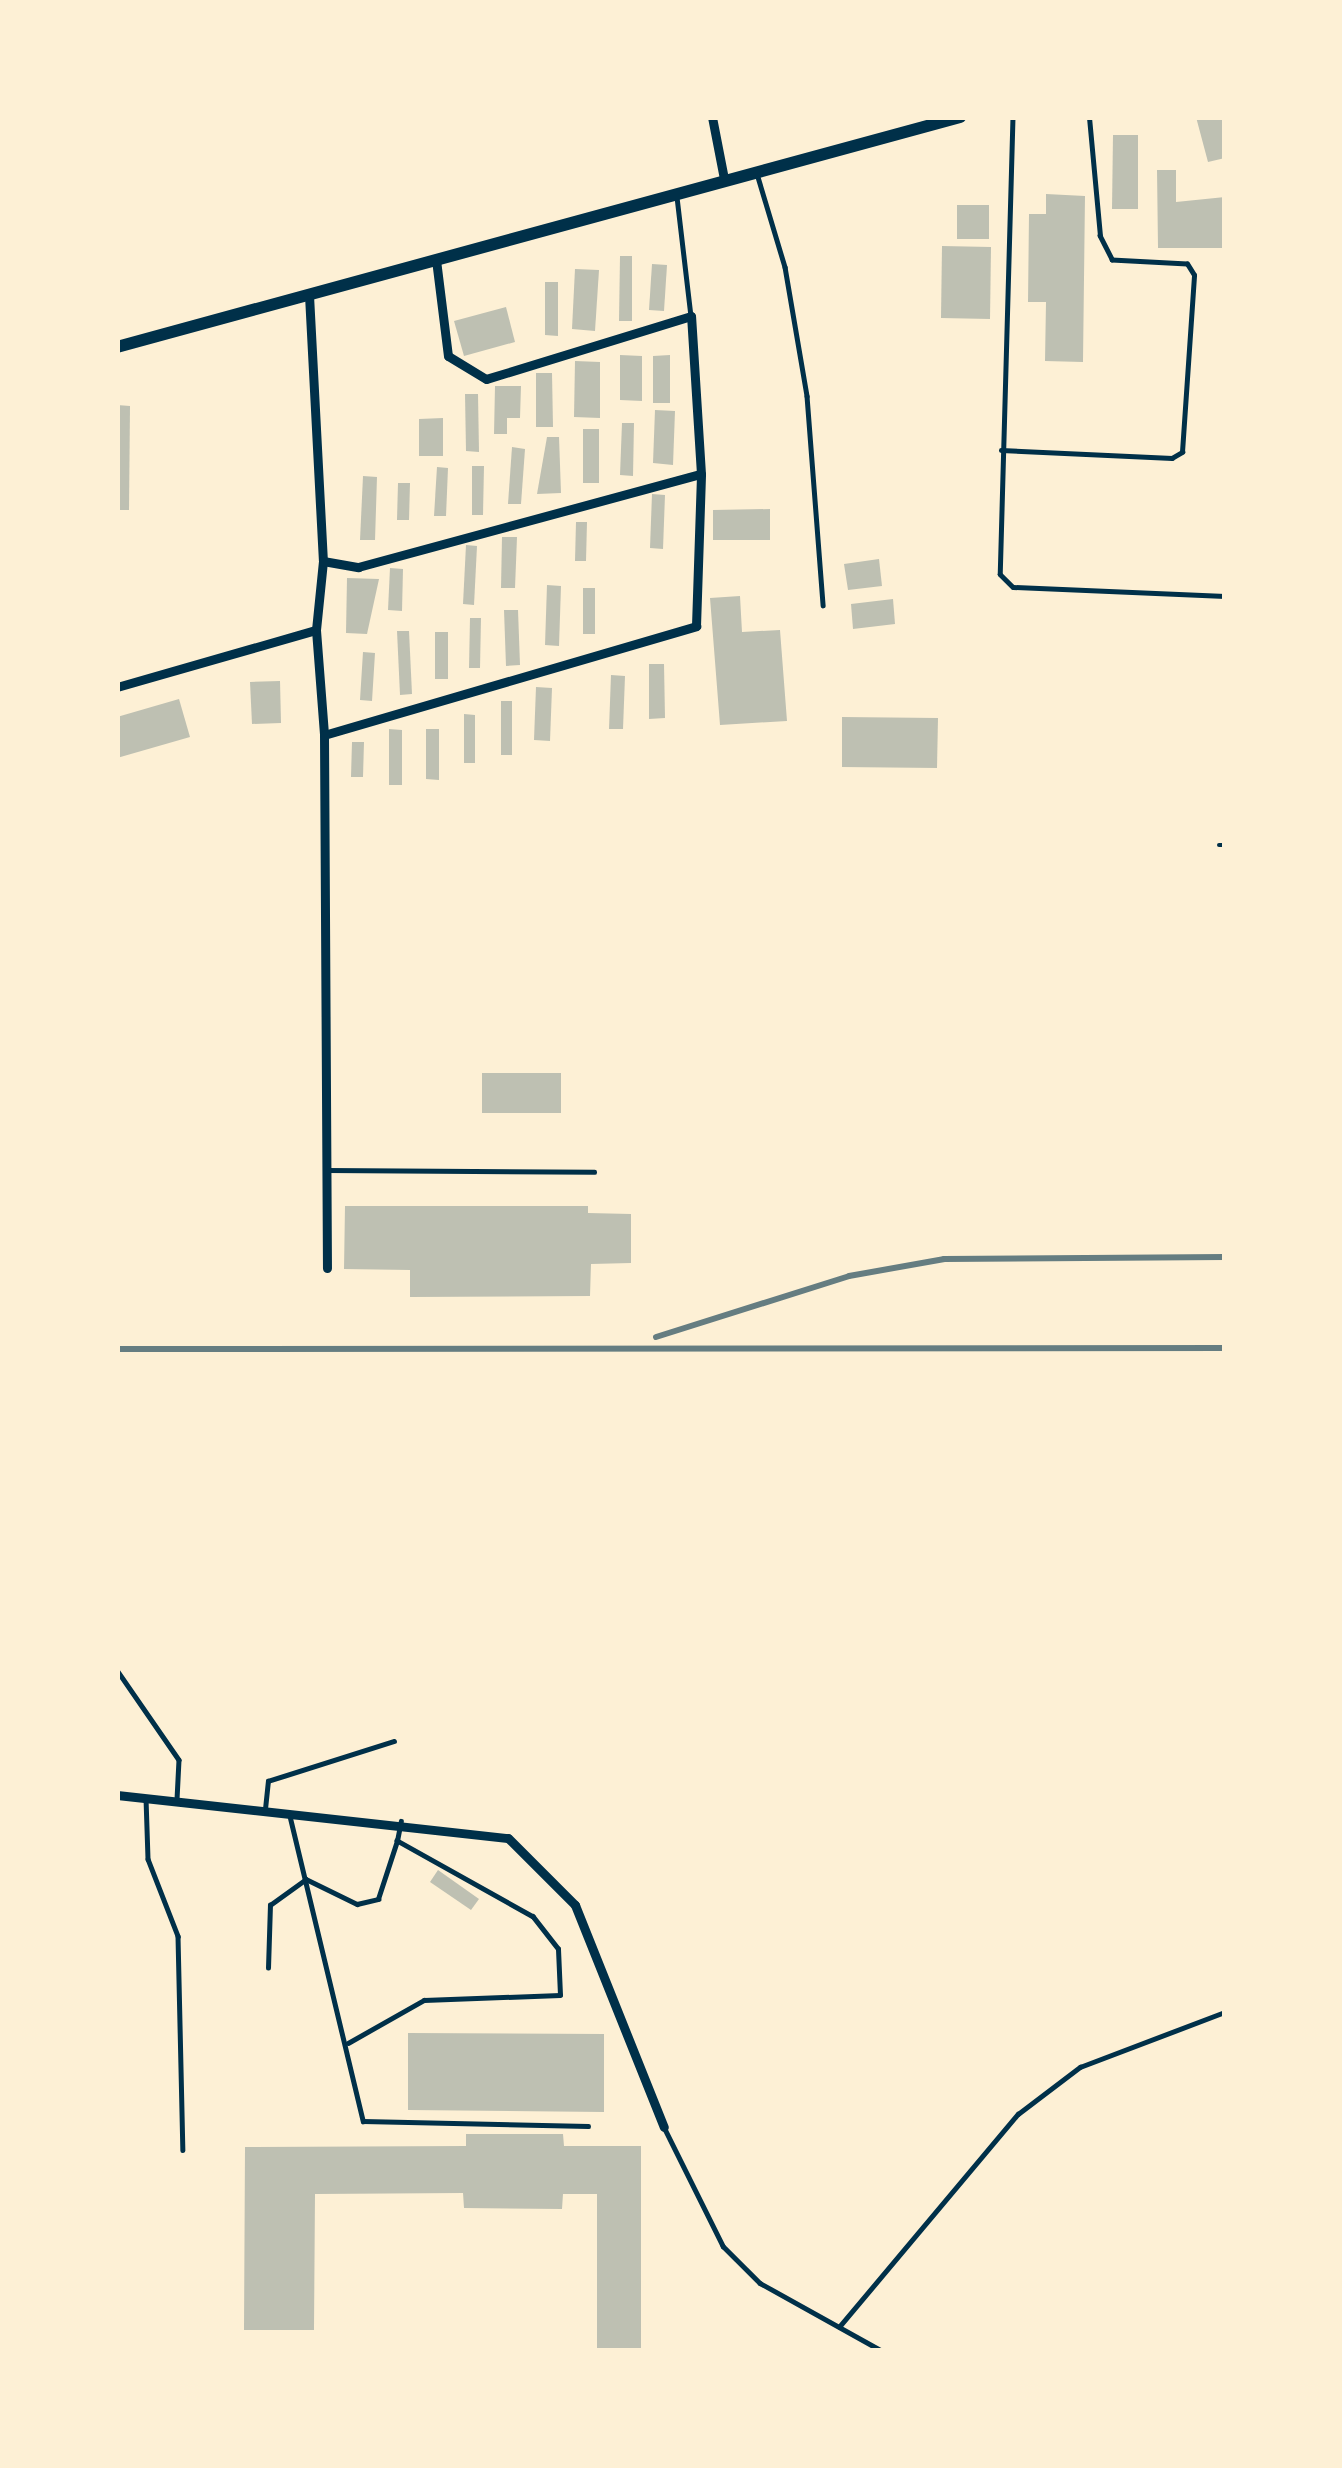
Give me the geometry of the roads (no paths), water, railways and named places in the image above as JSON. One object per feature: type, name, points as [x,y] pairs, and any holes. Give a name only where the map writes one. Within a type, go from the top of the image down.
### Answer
[{"type":"street","points":[[712,117],[724,179]]},
{"type":"street","points":[[117,347],[960,117]]},
{"type":"street","points":[[324,735],[697,626],[701,474],[691,316],[486,379],[448,356],[436,260]]},
{"type":"street","points":[[309,295],[322,561],[316,630],[324,735],[327,1268]]},
{"type":"street","points":[[322,561],[358,567],[701,474]]},
{"type":"street","points":[[117,687],[316,630]]},
{"type":"street","points":[[117,1795],[401,1822],[508,1838],[574,1905],[664,2127]]},
{"type":"lane","points":[[1013,117],[1000,574],[1013,587],[1225,596]]},
{"type":"lane","points":[[1001,450],[1172,458],[1182,452],[1194,274],[1187,264],[1112,260],[1100,236],[1089,117]]},
{"type":"lane","points":[[757,171],[785,266],[807,396],[823,605]]},
{"type":"lane","points":[[676,193],[691,316]]},
{"type":"lane","points":[[327,1170],[594,1172]]},
{"type":"lane","points":[[117,1670],[179,1760],[177,1801]]},
{"type":"lane","points":[[265,1809],[268,1781],[394,1741]]},
{"type":"lane","points":[[146,1798],[148,1859],[178,1936],[183,2150]]},
{"type":"lane","points":[[289,1811],[348,2043],[363,2122],[588,2126]]},
{"type":"lane","points":[[306,1879],[357,1904],[378,1899],[401,1822]]},
{"type":"lane","points":[[348,2043],[424,2000],[560,1995],[559,1949],[533,1917],[397,1841]]},
{"type":"lane","points":[[268,1969],[270,1905],[306,1879]]},
{"type":"lane","points":[[839,2327],[1018,2114],[1080,2067],[1225,2012]]},
{"type":"lane","points":[[664,2127],[723,2246],[760,2283],[882,2351]]},
{"type":"railway","points":[[656,1337],[849,1276],[944,1259],[1225,1257]]},
{"type":"railway","points":[[117,1349],[1225,1348]]}]
